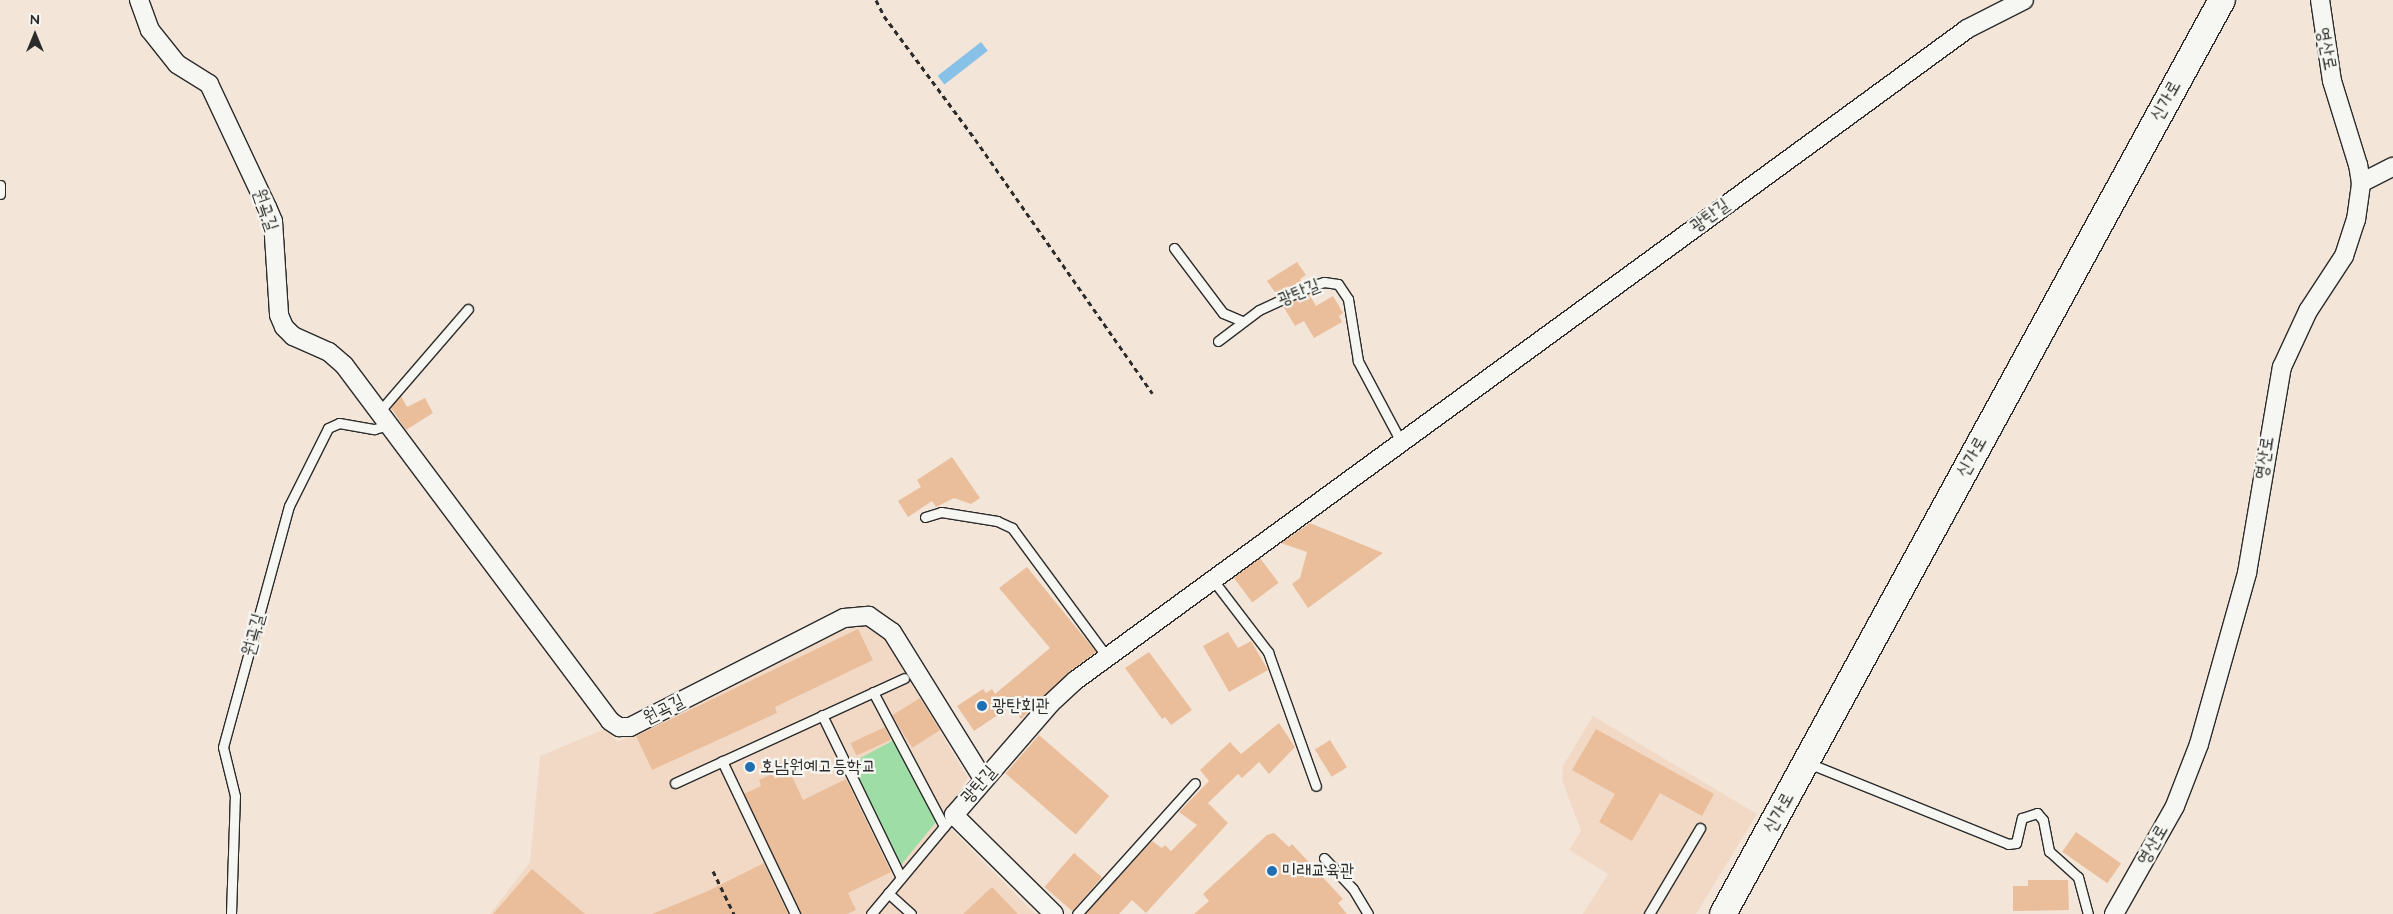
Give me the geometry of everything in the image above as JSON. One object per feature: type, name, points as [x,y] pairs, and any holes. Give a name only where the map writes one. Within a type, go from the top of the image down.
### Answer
[{"type":"street","name":"원곡길","points":[[138,0],[150,30],[177,64],[209,84],[267,207],[273,221],[279,315],[284,327],[293,336],[336,357],[614,725],[630,727],[844,618],[868,616],[892,632],[984,779]]},
{"type":"street","name":"광탄길","points":[[1054,914],[949,820],[1050,704],[1107,657],[1967,29],[2024,0]]},
{"type":"street","name":"신가로","points":[[1723,914],[2222,0]]},
{"type":"street","name":"영산로","points":[[2114,914],[2175,806],[2199,744],[2247,573],[2282,367],[2308,311],[2344,256],[2356,220],[2361,183],[2332,81],[2320,0]]},
{"type":"street","points":[[2361,183],[2393,167]]},
{"type":"lane","points":[[0,185],[0,194]]},
{"type":"lane","points":[[1174,248],[1223,313],[1242,321]]},
{"type":"lane","name":"광탄길","points":[[1218,341],[1242,321],[1311,286],[1324,282],[1338,284],[1348,299],[1358,361],[1401,442]]},
{"type":"lane","points":[[384,419],[468,310]]},
{"type":"lane","name":"원곡길","points":[[231,914],[235,796],[223,747],[289,506],[311,467],[328,428],[339,423],[374,429],[384,419]]},
{"type":"lane","points":[[926,517],[941,512],[997,521],[1012,528],[1107,657]]},
{"type":"lane","points":[[1213,580],[1268,652],[1316,786]]},
{"type":"lane","points":[[675,783],[904,678]]},
{"type":"lane","points":[[871,914],[949,820],[873,692]]},
{"type":"lane","points":[[822,715],[901,878]]},
{"type":"lane","points":[[722,761],[795,914]]},
{"type":"lane","points":[[1806,762],[2008,844],[2016,843],[2022,818],[2031,813],[2038,813],[2042,820],[2049,851],[2078,877],[2088,914]]},
{"type":"lane","points":[[1077,914],[1194,783]]},
{"type":"lane","points":[[1649,914],[1700,828]]},
{"type":"lane","points":[[1324,858],[1354,889],[1368,914]]},
{"type":"lane","points":[[888,893],[911,914]]},
{"type":"path","points":[[876,0],[884,16],[975,139],[1152,393]]},
{"type":"path","points":[[713,870],[734,914]]},
{"type":"shaded area","name":"호남원예고등학교","points":[[850,624],[870,627],[883,637],[968,778],[941,819],[1035,914],[490,914],[530,862],[540,756],[605,729],[618,742]]},
{"type":"shaded area","points":[[1593,716],[1757,814],[1696,914],[1583,914],[1608,874],[1569,850],[1581,831],[1562,780],[1563,766]]},
{"type":"green space","points":[[894,740],[936,822],[901,865],[849,764]]},
{"type":"water","points":[[981,42],[988,51],[944,85],[938,76]]},
{"type":"building","points":[[1297,262],[1306,275],[1300,279],[1302,283],[1277,295],[1267,281]]},
{"type":"building","points":[[1309,294],[1316,306],[1333,296],[1343,313],[1339,316],[1342,322],[1314,338],[1304,321],[1295,326],[1283,306]]},
{"type":"building","points":[[401,396],[407,407],[425,398],[433,413],[406,430],[391,408]]},
{"type":"building","points":[[952,457],[980,498],[971,504],[954,498],[936,507],[932,501],[908,517],[898,501],[921,487],[917,480]]},
{"type":"building","points":[[1310,523],[1383,553],[1308,608],[1292,584],[1300,578],[1307,552],[1281,543]]},
{"type":"building","points":[[1260,558],[1279,583],[1252,603],[1234,578]]},
{"type":"building","points":[[1027,567],[1096,652],[1069,672],[1021,719],[1011,706],[974,731],[957,706],[983,689],[986,693],[992,689],[995,694],[1050,648],[999,588]]},
{"type":"building","points":[[858,629],[873,660],[775,707],[777,713],[652,770],[636,736]]},
{"type":"building","points":[[1228,632],[1238,648],[1251,641],[1268,670],[1229,692],[1203,646]]},
{"type":"building","points":[[1149,652],[1192,710],[1171,725],[1165,717],[1162,719],[1125,668]]},
{"type":"building","points":[[920,698],[940,730],[912,748],[892,715]]},
{"type":"building","points":[[1279,723],[1295,747],[1269,774],[1259,762],[1242,778],[1238,774],[1208,803],[1228,823],[1146,913],[1132,900],[1119,914],[1085,914],[1152,841],[1162,848],[1165,845],[1171,851],[1197,825],[1179,812],[1209,781],[1200,770],[1230,742],[1241,754]]},
{"type":"building","points":[[885,727],[891,740],[856,756],[851,743]]},
{"type":"building","points":[[1596,729],[1714,794],[1702,816],[1660,793],[1632,841],[1599,822],[1615,794],[1572,770]]},
{"type":"building","points":[[1039,735],[1109,796],[1076,835],[1006,773]]},
{"type":"building","points":[[1330,740],[1347,767],[1332,777],[1315,750]]},
{"type":"building","points":[[790,772],[803,800],[846,779],[891,872],[848,893],[856,910],[847,914],[801,914],[744,794],[761,786],[759,780],[772,774],[775,779]]},
{"type":"building","points":[[2076,832],[2121,864],[2107,883],[2062,852]]},
{"type":"building","name":"미래교육관","points":[[1274,833],[1289,847],[1292,844],[1343,899],[1338,903],[1347,914],[1194,914],[1209,901],[1203,894],[1267,835]]},
{"type":"building","points":[[1074,853],[1102,877],[1072,911],[1044,887]]},
{"type":"building","points":[[764,863],[788,914],[652,914],[708,891]]},
{"type":"building","points":[[532,869],[585,914],[493,914]]},
{"type":"building","points":[[2028,880],[2068,880],[2069,910],[2013,911],[2013,886],[2028,886]]},
{"type":"building","points":[[992,887],[1018,914],[963,914]]},
{"type":"place","name":"광탄회관","points":[[982,706]]},
{"type":"place","name":"호남원예고등학교","points":[[750,767]]},
{"type":"place","name":"미래교육관","points":[[1272,871]]}]
